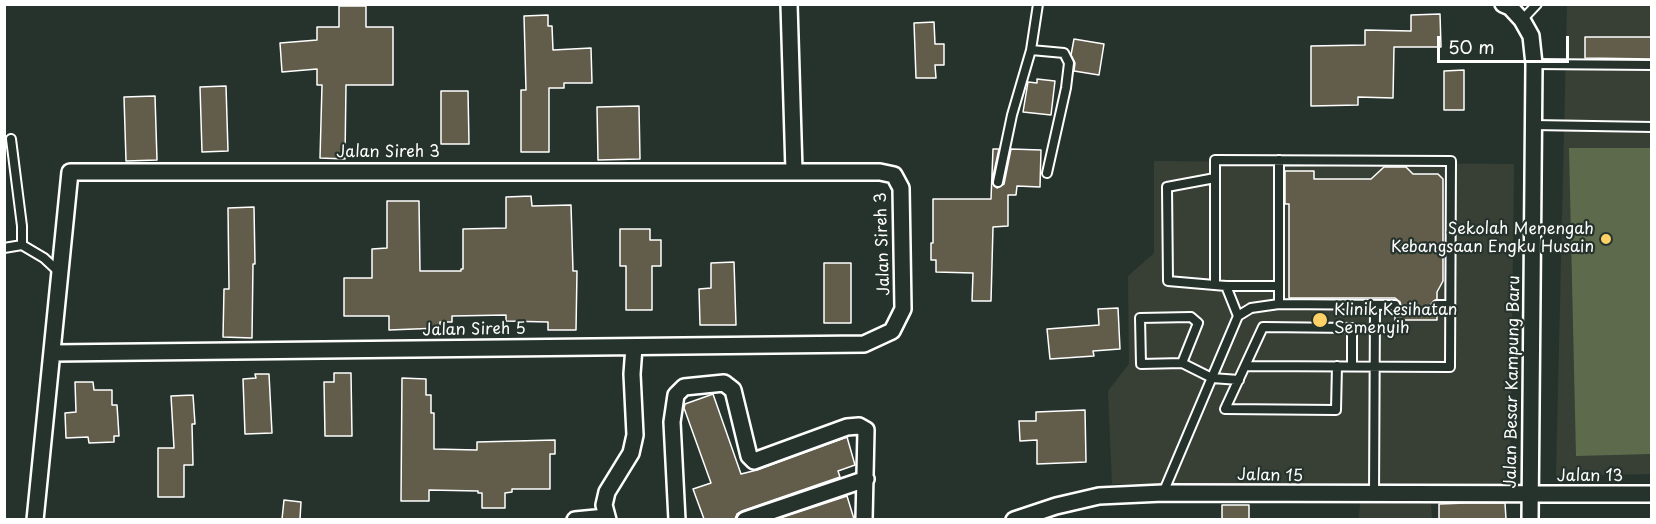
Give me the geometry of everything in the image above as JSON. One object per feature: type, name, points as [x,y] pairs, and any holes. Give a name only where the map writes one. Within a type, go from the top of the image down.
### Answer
[{"type":"street","points":[[789,4],[794,171]]},
{"type":"street","name":"Jalan Besar Kampung Baru","points":[[1503,4],[1510,7],[1522,20],[1531,36],[1534,64],[1530,519]]},
{"type":"street","name":"Jalan Sireh 3","points":[[35,519],[70,172],[880,172],[894,175],[901,188],[903,309],[892,331]]},
{"type":"street","name":"Jalan Sireh 5","points":[[53,352],[864,344],[892,331]]},
{"type":"street","points":[[575,519],[607,518],[604,505],[607,492],[631,453],[635,435],[632,374],[634,347]]},
{"type":"street","points":[[677,519],[672,422],[676,395],[684,387],[724,383],[733,390],[749,456],[753,462],[847,427],[859,426],[866,430],[864,519]]},
{"type":"street","points":[[745,519],[866,479]]},
{"type":"street","name":"Jalan 15","points":[[1014,519],[1099,496],[1164,493],[1530,495]]},
{"type":"street","name":"Jalan 13","points":[[1530,495],[1652,494]]},
{"type":"lane","points":[[998,182],[1012,115],[1031,50],[1038,4]]},
{"type":"lane","points":[[1522,20],[1537,4]]},
{"type":"lane","points":[[1031,50],[1064,53],[1069,63],[1066,88],[1047,173]]},
{"type":"lane","points":[[1534,64],[1652,65]]},
{"type":"lane","points":[[1533,125],[1652,127]]},
{"type":"lane","points":[[11,139],[22,226],[22,245]]},
{"type":"lane","points":[[1215,285],[1215,160],[1451,161],[1450,367],[1245,366]]},
{"type":"lane","points":[[1279,160],[1279,304]]},
{"type":"lane","points":[[1215,178],[1167,187],[1168,280],[1215,285],[1279,286]]},
{"type":"lane","points":[[4,248],[22,245],[44,258],[61,273]]},
{"type":"lane","points":[[1226,285],[1238,316]]},
{"type":"lane","points":[[1164,493],[1238,316],[1251,308],[1279,304],[1395,305]]},
{"type":"lane","points":[[1374,495],[1375,305]]},
{"type":"lane","points":[[1437,305],[1450,305]]},
{"type":"lane","points":[[1182,363],[1198,323],[1191,317],[1140,318],[1141,364],[1182,363],[1212,378],[1239,380]]},
{"type":"lane","points":[[1337,366],[1336,410],[1225,410],[1263,327],[1352,328],[1352,366]]},
{"type":"shaded area","name":"Sekolah Menengah Kebangsaan Engku Husain","points":[[1567,5],[1651,5],[1651,474],[1556,476]]},
{"type":"shaded area","name":"Klinik Kesihatan Semenyih","points":[[1154,161],[1514,164],[1510,487],[1112,484],[1108,391],[1129,364],[1128,276],[1154,253]]},
{"type":"shaded area","points":[[1360,503],[1431,504],[1432,519],[1359,519]]},
{"type":"green space","points":[[1569,148],[1651,148],[1651,454],[1576,456]]},
{"type":"building","points":[[339,6],[366,6],[366,27],[393,27],[393,85],[346,85],[345,159],[320,158],[322,85],[317,85],[317,69],[282,72],[280,43],[317,40],[317,27],[339,27]]},
{"type":"building","points":[[1440,14],[1441,47],[1394,47],[1393,98],[1358,97],[1358,105],[1311,106],[1311,46],[1365,45],[1365,30],[1411,31],[1411,15]]},
{"type":"building","points":[[548,15],[548,26],[552,26],[553,50],[591,48],[592,83],[564,83],[564,88],[549,88],[549,152],[521,152],[521,90],[526,90],[524,16]]},
{"type":"building","points":[[934,22],[935,44],[944,44],[944,65],[935,65],[936,78],[916,78],[914,23]]},
{"type":"building","points":[[1585,37],[1652,37],[1652,59],[1585,58]]},
{"type":"building","points":[[1074,39],[1104,44],[1099,75],[1074,71],[1075,63],[1071,55]]},
{"type":"building","points":[[1464,70],[1464,110],[1444,110],[1444,71]]},
{"type":"building","points":[[1037,79],[1055,81],[1051,115],[1023,112],[1028,82],[1037,83]]},
{"type":"building","points":[[226,86],[228,151],[202,152],[200,87]]},
{"type":"building","points":[[441,91],[468,91],[469,144],[441,144]]},
{"type":"building","points":[[155,96],[157,160],[126,161],[124,97]]},
{"type":"building","points":[[639,106],[640,159],[598,160],[597,107]]},
{"type":"building","points":[[993,149],[999,149],[992,181],[997,188],[1004,184],[1011,149],[1041,150],[1040,187],[1017,186],[1016,195],[1008,195],[1008,226],[993,227],[991,301],[972,301],[973,273],[936,272],[936,260],[931,260],[933,199],[991,199]]},
{"type":"building","points":[[1384,167],[1406,167],[1413,174],[1438,174],[1443,179],[1443,281],[1437,292],[1437,299],[1431,304],[1432,308],[1437,311],[1437,320],[1395,320],[1395,311],[1401,306],[1395,298],[1289,298],[1289,204],[1285,204],[1285,171],[1314,171],[1314,179],[1371,179]]},
{"type":"building","points":[[531,196],[532,206],[571,205],[573,271],[577,271],[576,330],[548,330],[548,322],[506,321],[506,315],[452,316],[452,322],[440,322],[440,328],[389,330],[389,316],[344,316],[344,278],[372,278],[372,249],[387,248],[387,201],[419,201],[420,271],[461,271],[463,269],[463,229],[506,228],[506,197]]},
{"type":"building","points":[[254,207],[255,264],[253,264],[252,338],[223,337],[224,289],[229,289],[228,208]]},
{"type":"building","points":[[620,229],[650,229],[650,240],[661,240],[661,266],[652,266],[652,310],[626,310],[626,266],[620,266]]},
{"type":"building","points":[[734,262],[736,325],[700,325],[699,289],[711,288],[711,263]]},
{"type":"building","points":[[824,263],[851,263],[851,323],[824,323]]},
{"type":"building","points":[[1118,308],[1120,349],[1093,351],[1094,356],[1050,359],[1047,329],[1099,325],[1098,309]]},
{"type":"building","points":[[334,373],[351,373],[352,436],[325,436],[324,382],[334,382]]},
{"type":"building","points":[[255,374],[269,374],[272,433],[245,434],[243,379],[256,378]]},
{"type":"building","points":[[402,378],[426,379],[426,395],[431,395],[431,413],[434,413],[434,449],[477,450],[477,442],[555,440],[555,454],[550,454],[550,489],[512,489],[512,492],[505,493],[505,508],[482,508],[482,493],[478,491],[429,490],[429,501],[401,501]]},
{"type":"building","points":[[75,382],[93,382],[94,390],[112,390],[112,405],[117,405],[119,436],[114,436],[114,442],[89,443],[88,437],[66,438],[65,413],[76,412]]},
{"type":"building","points":[[713,394],[741,474],[847,437],[855,465],[838,471],[840,477],[742,511],[735,519],[704,519],[693,489],[711,483],[684,408],[685,404]]},
{"type":"building","points":[[193,395],[195,424],[192,424],[193,465],[184,465],[184,497],[158,497],[158,448],[174,448],[171,396]]},
{"type":"building","points":[[1085,410],[1086,462],[1037,464],[1037,440],[1020,441],[1019,421],[1036,421],[1036,412]]},
{"type":"building","points":[[847,496],[854,519],[777,519]]},
{"type":"building","points":[[284,500],[301,502],[300,519],[282,519]]},
{"type":"building","points":[[1505,503],[1506,519],[1439,519],[1439,504]]},
{"type":"building","points":[[1222,505],[1249,505],[1249,519],[1222,519]]},
{"type":"place","name":"Sekolah Menengah Kebangsaan Engku Husain","points":[[1606,239]]},
{"type":"place","name":"Klinik Kesihatan Semenyih","points":[[1320,320]]}]
